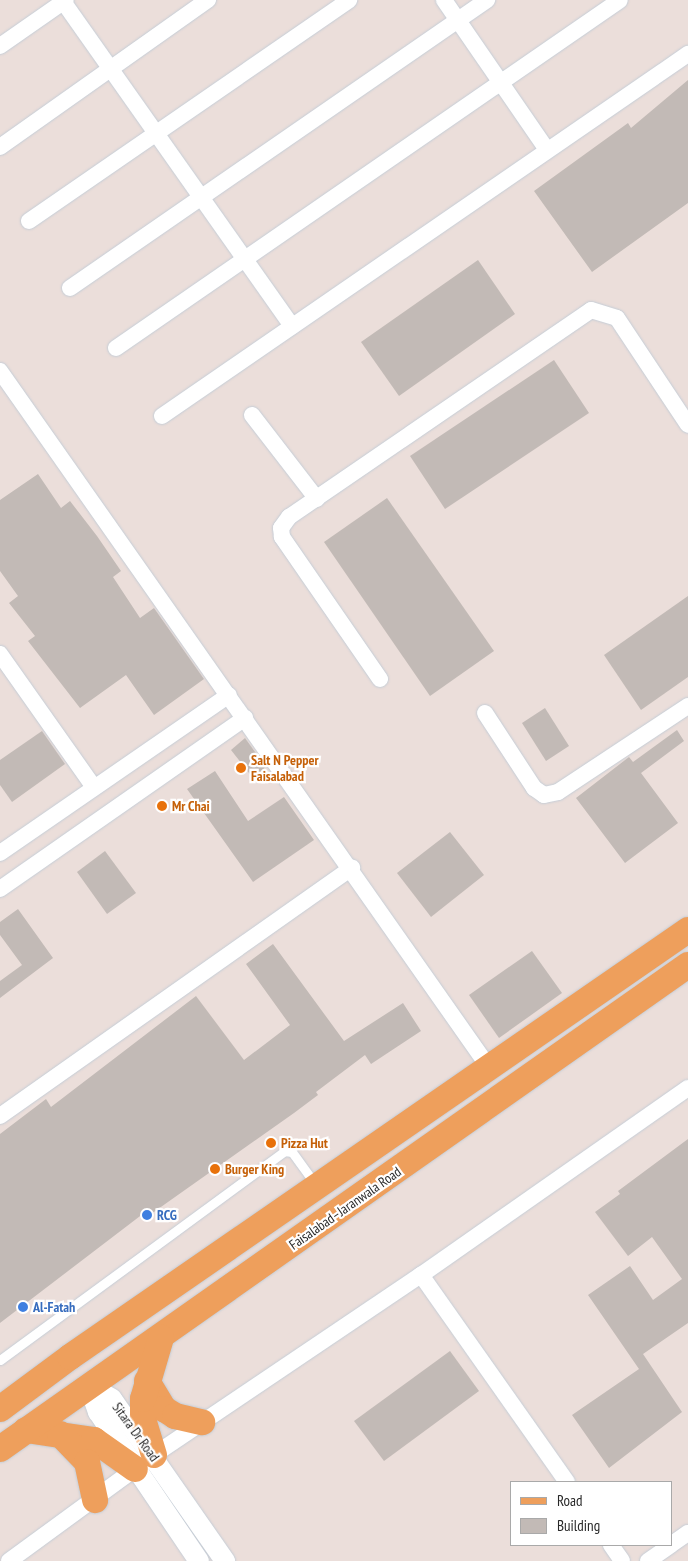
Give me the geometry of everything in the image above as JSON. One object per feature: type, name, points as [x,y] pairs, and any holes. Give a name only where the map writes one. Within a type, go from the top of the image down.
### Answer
[{"type":"main road","points":[[0,1409],[70,1358],[318,1189],[688,930]]},
{"type":"main road","name":"Faisalabad–Jaranwala Road","points":[[0,1449],[161,1338],[688,966]]},
{"type":"main road","points":[[0,1424],[56,1387],[74,1382],[89,1386],[99,1359],[212,1274],[264,1226]]},
{"type":"main road","points":[[26,1430],[60,1434],[104,1445],[145,1461],[143,1418],[147,1381],[161,1338]]},
{"type":"main road","points":[[147,1381],[164,1408],[175,1416],[202,1422]]},
{"type":"main road","points":[[60,1434],[87,1462],[95,1500]]},
{"type":"street","points":[[0,147],[112,70],[208,0]]},
{"type":"street","points":[[29,221],[349,0]]},
{"type":"street","points":[[444,0],[547,150]]},
{"type":"street","points":[[70,288],[488,0]]},
{"type":"street","points":[[116,348],[620,0]]},
{"type":"street","points":[[0,46],[64,1],[292,326]]},
{"type":"street","points":[[162,416],[688,54]]},
{"type":"street","points":[[380,679],[282,537],[281,528],[289,517],[591,310],[617,318],[688,424]]},
{"type":"street","points":[[2,377],[352,868],[490,1069]]},
{"type":"street","points":[[252,415],[317,499]]},
{"type":"street","points":[[0,654],[93,786]]},
{"type":"street","points":[[0,853],[93,786],[229,695]]},
{"type":"street","points":[[485,713],[534,788],[544,795],[558,792],[688,706]]},
{"type":"street","points":[[0,889],[245,718]]},
{"type":"street","points":[[0,1116],[352,868]]},
{"type":"street","points":[[9,1561],[95,1500],[145,1461],[421,1276],[688,1088]]},
{"type":"street","points":[[421,1276],[566,1481]]},
{"type":"street","name":"Sitara Dr Road","points":[[89,1386],[112,1399],[199,1561]]},
{"type":"street","name":"Sitara Dr Road","points":[[145,1461],[225,1561]]},
{"type":"street","points":[[673,1544],[688,1533]]},
{"type":"street","points":[[612,1546],[622,1561]]},
{"type":"street","points":[[648,1561],[670,1546]]},
{"type":"lane","points":[[0,1360],[284,1151],[292,1152],[318,1189]]},
{"type":"building","points":[[688,80],[688,203],[592,272],[534,191],[628,123],[631,128]]},
{"type":"building","points":[[478,260],[515,314],[399,396],[361,342]]},
{"type":"building","points":[[554,360],[589,413],[445,509],[410,456]]},
{"type":"building","points":[[38,474],[61,508],[70,501],[97,536],[121,571],[113,577],[140,618],[154,608],[204,679],[154,715],[126,675],[80,708],[28,641],[35,636],[9,603],[18,596],[0,571],[0,500]]},
{"type":"building","points":[[387,498],[494,651],[430,696],[324,542]]},
{"type":"building","points":[[688,596],[688,677],[641,710],[604,655]]},
{"type":"building","points":[[545,708],[569,746],[546,761],[522,723]]},
{"type":"building","points":[[677,730],[684,741],[641,773],[678,823],[625,863],[576,798],[629,757],[633,762]]},
{"type":"building","points":[[42,731],[65,764],[12,802],[0,785],[0,760]]},
{"type":"building","points":[[245,738],[266,767],[253,778],[231,750]]},
{"type":"building","points":[[215,771],[248,821],[284,797],[314,840],[253,882],[187,789]]},
{"type":"building","points":[[450,832],[484,875],[431,917],[397,873]]},
{"type":"building","points":[[105,851],[136,893],[107,914],[77,872]]},
{"type":"building","points":[[18,909],[53,958],[0,998],[0,981],[22,965],[0,935],[0,922]]},
{"type":"building","points":[[273,944],[344,1041],[403,1003],[421,1031],[371,1064],[365,1055],[316,1092],[318,1095],[294,1113],[151,1214],[148,1210],[0,1323],[0,1134],[46,1099],[51,1107],[196,996],[244,1060],[290,1025],[246,964]]},
{"type":"building","points":[[532,951],[562,993],[499,1038],[469,995]]},
{"type":"building","points":[[688,1139],[688,1323],[643,1354],[682,1412],[609,1468],[572,1415],[639,1369],[588,1295],[630,1266],[653,1300],[682,1279],[652,1237],[628,1256],[595,1212],[620,1194],[618,1191]]},
{"type":"building","points":[[450,1351],[479,1391],[384,1461],[354,1421]]},
{"type":"place","name":"Salt N Pepper Faisalabad","points":[[241,768]]},
{"type":"place","name":"Mr Chai","points":[[162,806]]},
{"type":"place","name":"Pizza Hut","points":[[271,1143]]},
{"type":"place","name":"Burger King","points":[[215,1169]]},
{"type":"place","name":"RCG","points":[[147,1215]]},
{"type":"place","name":"Al-Fatah","points":[[23,1307]]}]
